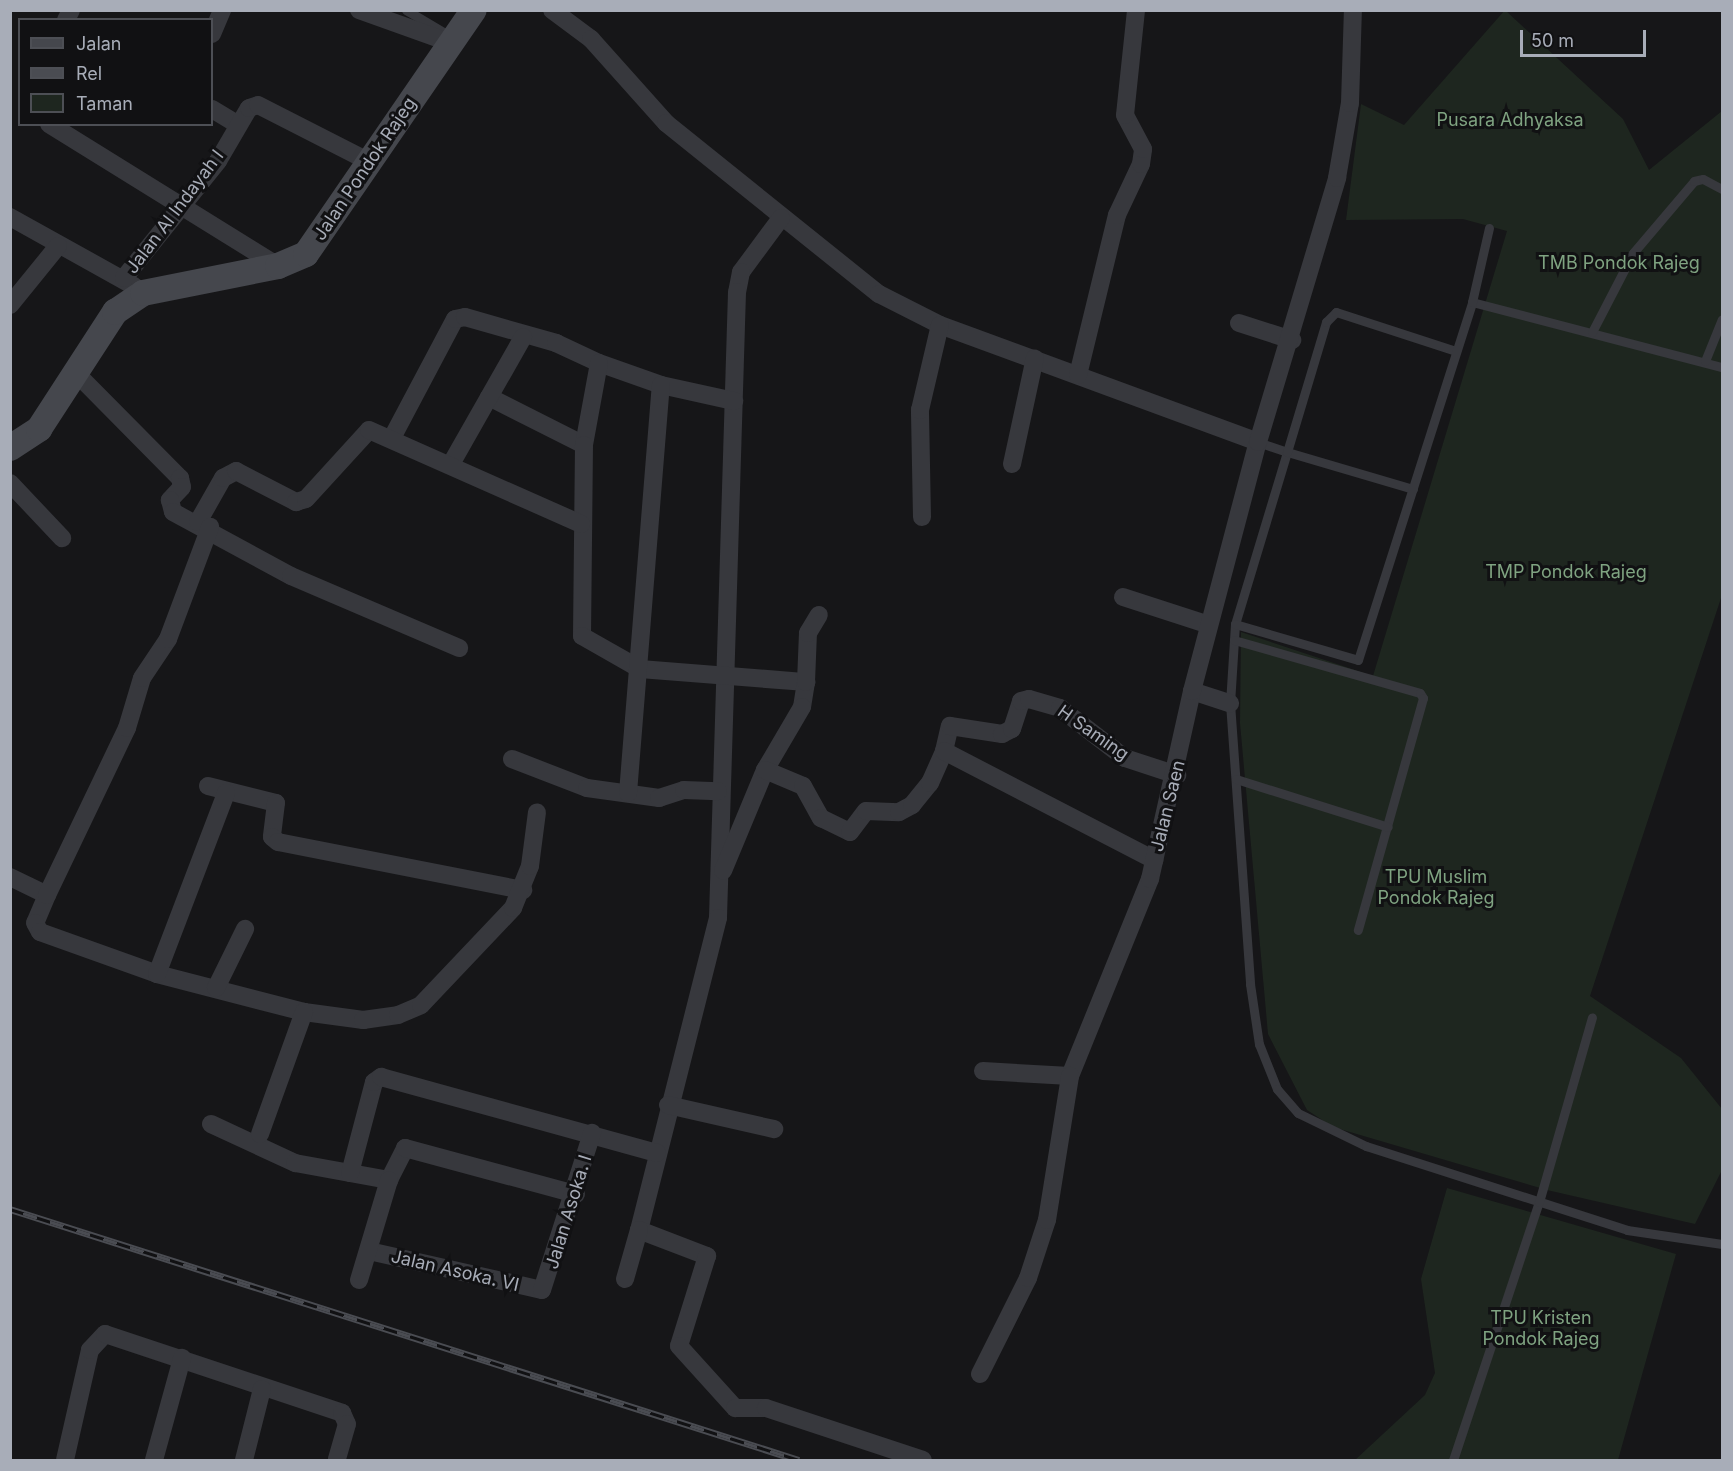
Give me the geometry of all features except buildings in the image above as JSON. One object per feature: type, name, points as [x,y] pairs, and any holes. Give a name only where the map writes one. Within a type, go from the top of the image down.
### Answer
[{"type":"main road","name":"Jalan Pondok Rajeg","points":[[10,448],[39,429],[74,371],[134,286],[278,266],[306,254],[319,241],[474,10]]},
{"type":"street","points":[[213,31],[222,10]]},
{"type":"street","points":[[359,10],[453,41]]},
{"type":"street","points":[[552,10],[591,39],[666,123],[788,224],[879,294],[940,325],[1035,358],[1258,442]]},
{"type":"street","points":[[1078,375],[1117,215],[1141,164],[1143,149],[1125,115],[1137,10]]},
{"type":"street","name":"Jalan Saen","points":[[980,1374],[1028,1278],[1047,1220],[1070,1076],[1154,860],[1177,775],[1209,625],[1258,442],[1292,340],[1337,177],[1350,103],[1353,10]]},
{"type":"street","name":"Jalan Al Indayah I","points":[[134,286],[181,209],[218,161],[237,124],[258,105],[370,162]]},
{"type":"street","points":[[213,110],[237,124]]},
{"type":"street","points":[[52,126],[181,209],[278,266]]},
{"type":"street","points":[[10,217],[58,246],[134,286]]},
{"type":"street","points":[[625,1279],[718,918],[718,791],[725,677],[737,292],[741,273],[768,232],[788,224]]},
{"type":"street","points":[[10,305],[58,246]]},
{"type":"street","points":[[393,436],[455,319],[465,317],[523,337],[556,343],[599,363],[661,385],[734,401]]},
{"type":"street","points":[[1239,323],[1292,340]]},
{"type":"street","points":[[922,517],[920,410],[940,325]]},
{"type":"street","points":[[451,464],[523,337]]},
{"type":"street","points":[[1012,464],[1035,358]]},
{"type":"street","points":[[599,363],[584,445],[579,628],[582,636],[640,669],[806,682]]},
{"type":"street","points":[[74,371],[180,478],[182,487],[170,506],[291,576],[459,648]]},
{"type":"street","points":[[628,793],[640,669],[661,385]]},
{"type":"street","points":[[489,397],[584,445]]},
{"type":"street","points":[[537,812],[523,890],[446,984],[421,1005],[398,1015],[363,1020],[304,1012],[157,974],[40,932],[35,923],[127,728],[142,678],[168,639],[204,525],[228,473],[236,471],[302,501],[365,431],[393,436],[581,524]]},
{"type":"street","points":[[10,483],[62,538]]},
{"type":"street","points":[[1123,597],[1209,625]]},
{"type":"street","points":[[719,879],[765,770],[802,706],[806,682],[808,633],[819,615]]},
{"type":"street","points":[[1194,692],[1228,702]]},
{"type":"street","name":"H Saming","points":[[765,770],[803,786],[821,818],[850,832],[866,811],[899,812],[912,805],[930,783],[944,751],[950,726],[1002,734],[1012,729],[1021,701],[1029,699],[1060,708],[1125,758],[1177,775]]},
{"type":"street","points":[[944,751],[1021,787],[1092,831],[1154,860]]},
{"type":"street","points":[[512,759],[563,783],[659,798],[684,790],[718,791]]},
{"type":"street","points":[[208,786],[226,793],[276,803],[272,837],[278,842],[523,890]]},
{"type":"street","points":[[157,974],[226,793]]},
{"type":"street","points":[[10,877],[47,895]]},
{"type":"street","points":[[216,988],[245,929]]},
{"type":"street","points":[[260,1134],[304,1012]]},
{"type":"street","points":[[983,1071],[1070,1076]]},
{"type":"street","points":[[350,1173],[374,1082],[381,1077],[592,1133],[657,1153]]},
{"type":"street","points":[[668,1105],[774,1129]]},
{"type":"street","points":[[211,1124],[295,1163],[389,1180]]},
{"type":"street","name":"Jalan Asoka. I","points":[[542,1290],[576,1194],[592,1133]]},
{"type":"street","points":[[359,1280],[389,1180],[405,1148],[576,1194]]},
{"type":"street","points":[[639,1230],[707,1256],[679,1346],[735,1408],[766,1408],[923,1461]]},
{"type":"street","name":"Jalan Asoka. VI","points":[[369,1251],[542,1290]]},
{"type":"street","points":[[64,1461],[90,1350],[101,1336],[182,1358],[262,1389],[342,1413],[347,1424],[337,1461]]},
{"type":"street","points":[[154,1461],[182,1358]]},
{"type":"street","points":[[244,1461],[262,1389]]},
{"type":"lane","points":[[406,10],[453,41]]},
{"type":"lane","points":[[1593,332],[1633,253],[1694,181],[1704,179],[1722,189]]},
{"type":"lane","points":[[1235,624],[1358,660],[1472,302],[1489,228]]},
{"type":"lane","points":[[1472,302],[1722,367]]},
{"type":"lane","points":[[1456,351],[1336,312],[1329,315],[1235,624],[1228,702],[1236,779],[1250,984],[1259,1044],[1277,1089],[1298,1113],[1333,1134],[1627,1230],[1722,1244]]},
{"type":"lane","points":[[1705,361],[1722,319]]},
{"type":"lane","points":[[1258,442],[1413,489]]},
{"type":"lane","points":[[1234,640],[1420,693],[1388,828],[1358,930]]},
{"type":"lane","points":[[1236,779],[1388,828]]},
{"type":"lane","points":[[1453,1461],[1539,1202],[1592,1017]]},
{"type":"green space","points":[[1505,10],[1623,119],[1649,170],[1722,111],[1722,595],[1590,996],[1681,1058],[1722,1109],[1722,1170],[1695,1224],[1547,1190],[1333,1127],[1307,1110],[1268,1034],[1240,723],[1241,632],[1373,676],[1507,231],[1463,219],[1346,220],[1361,104],[1404,125]]},
{"type":"green space","name":"TPU Kristen Pondok Rajeg","points":[[1447,1188],[1676,1254],[1618,1460],[1355,1460],[1425,1395],[1435,1373],[1421,1279]]},
{"type":"railway","points":[[10,1209],[799,1460]]},
{"type":"park label","name":"Pusara Adhyaksa","points":[[1510,120]]},
{"type":"park label","name":"TMB Pondok Rajeg","points":[[1619,263]]},
{"type":"park label","name":"TMP Pondok Rajeg","points":[[1566,572]]},
{"type":"park label","name":"TPU Muslim Pondok Rajeg","points":[[1436,888]]}]
